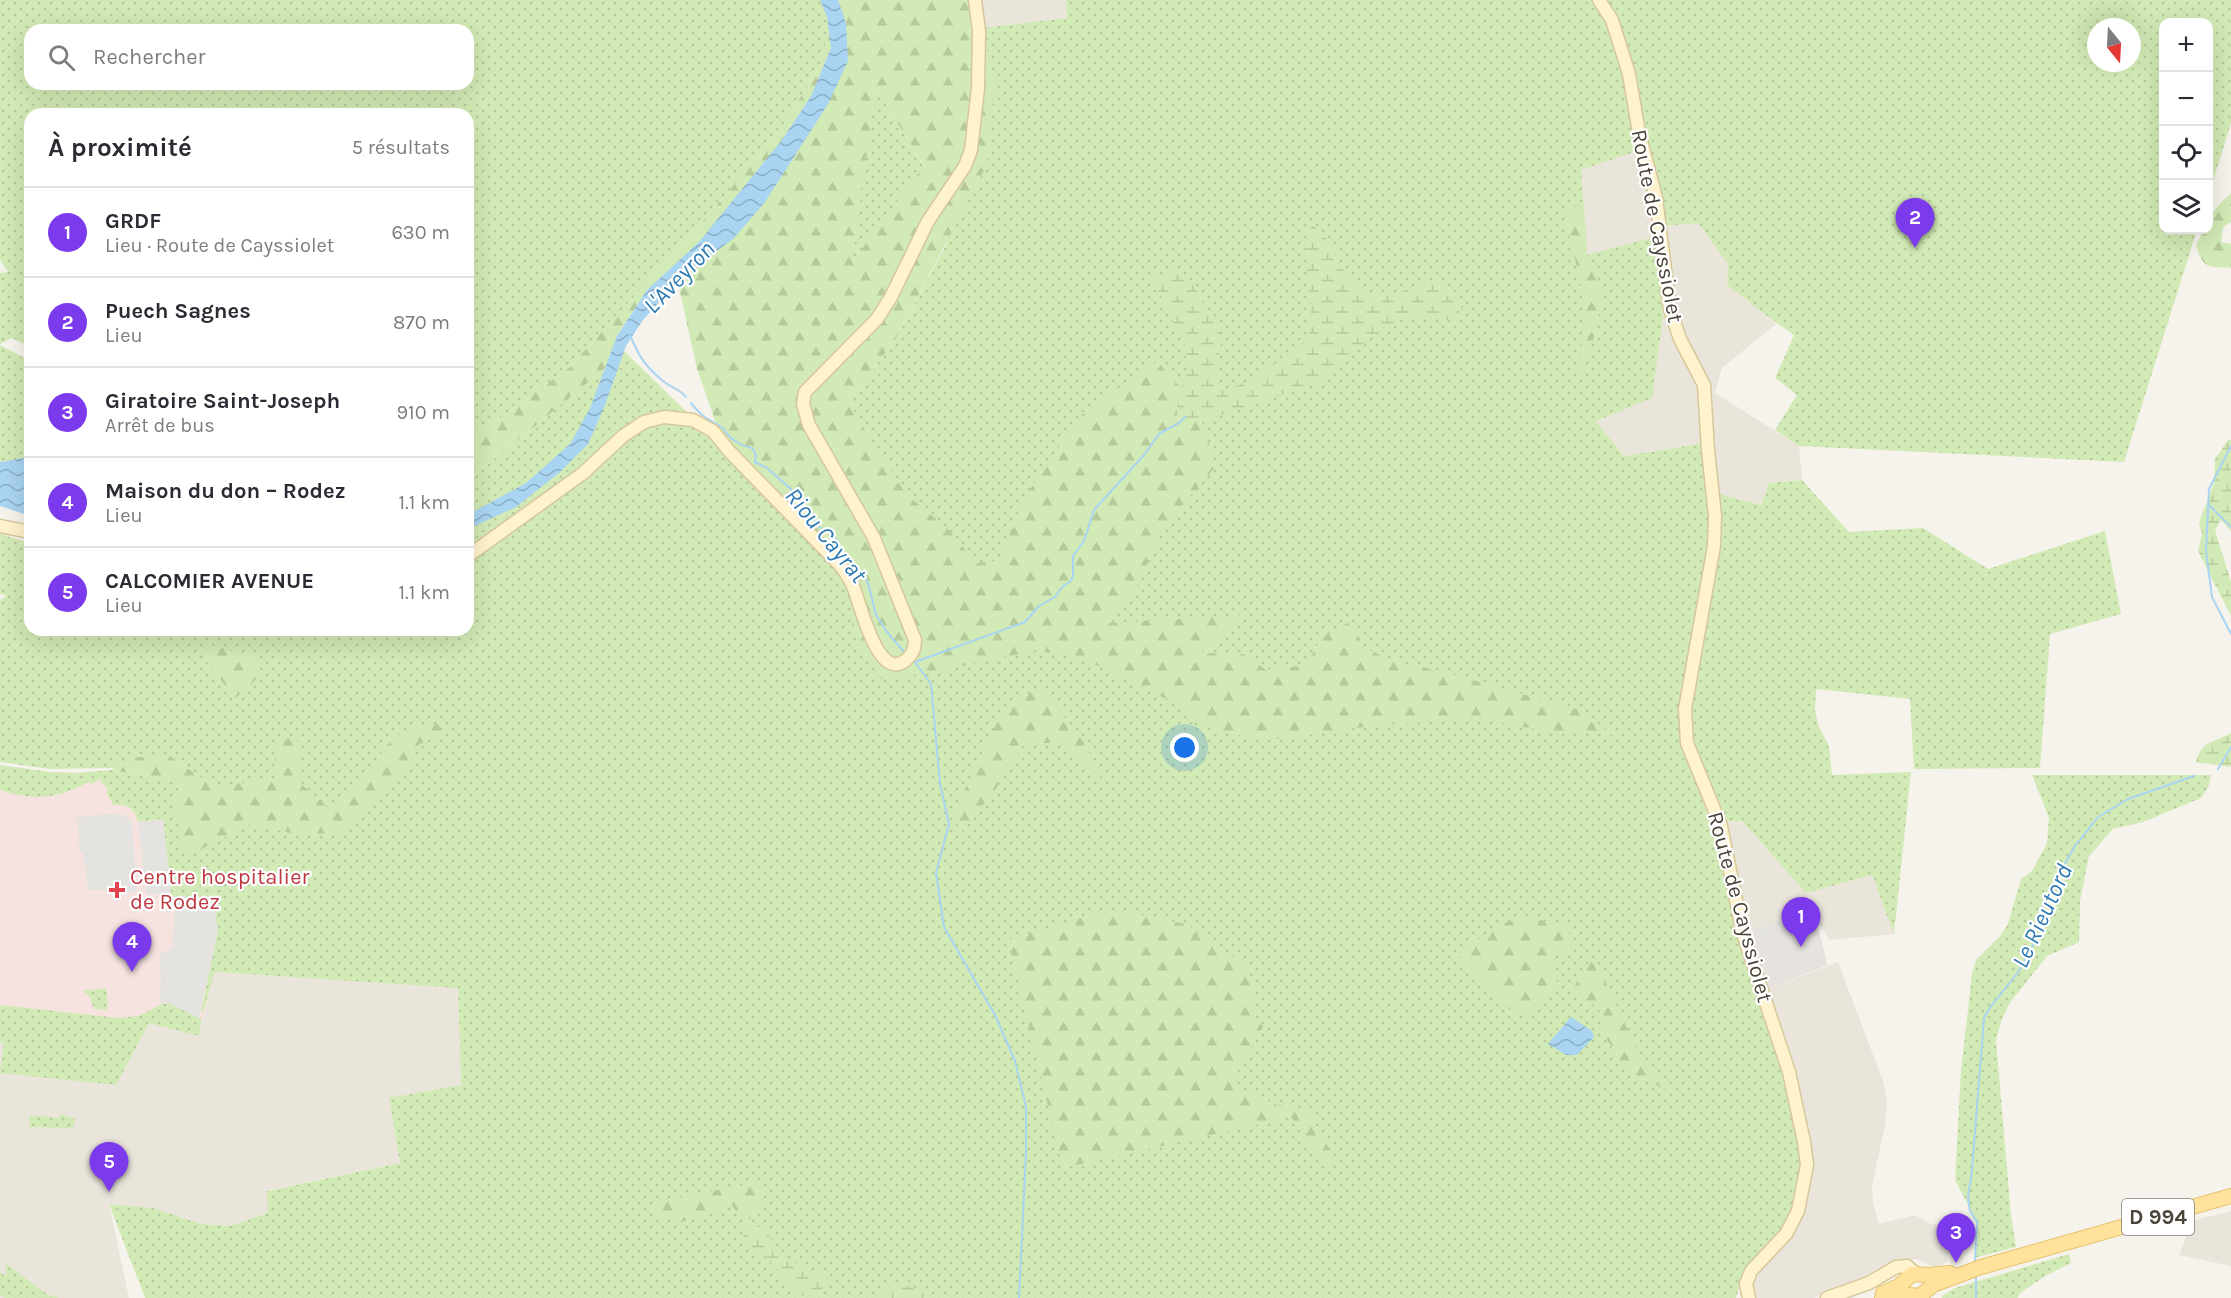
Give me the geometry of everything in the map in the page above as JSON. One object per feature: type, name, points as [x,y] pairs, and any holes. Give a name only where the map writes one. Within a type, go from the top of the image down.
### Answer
[{"type":"main road","name":"D 994","points":[[1874,1298],[1915,1279],[1981,1267],[2231,1196]]},
{"type":"main road","points":[[1881,1298],[1910,1295],[1904,1287],[1915,1279]]},
{"type":"street","points":[[474,552],[648,428],[676,419],[690,425],[729,451],[841,566],[853,584],[880,655],[893,665],[904,662],[913,652],[915,640],[874,537],[809,425],[803,397],[805,392],[877,319],[891,297],[928,221],[965,166],[971,150],[978,88],[979,31],[975,0]]},
{"type":"street","name":"Route de Cayssiolet","points":[[1599,0],[1612,20],[1624,58],[1639,133],[1656,198],[1670,309],[1680,339],[1704,385],[1707,450],[1714,516],[1714,546],[1685,709],[1687,743],[1721,826],[1743,934],[1789,1072],[1807,1164],[1798,1211],[1786,1234],[1751,1271],[1746,1284],[1749,1298]]},
{"type":"street","points":[[0,526],[24,531]]},
{"type":"street","points":[[1827,1298],[1869,1283],[1896,1267],[1907,1266],[1915,1279]]},
{"type":"shaded area","points":[[979,0],[1066,0],[1067,18],[982,28]]},
{"type":"shaded area","points":[[1637,151],[1655,227],[1698,223],[1728,264],[1727,285],[1749,300],[1776,324],[1722,368],[1715,393],[1799,446],[1802,480],[1769,483],[1761,505],[1716,493],[1711,442],[1624,456],[1596,421],[1581,169]]},
{"type":"shaded area","points":[[0,765],[50,772],[113,770],[215,972],[458,987],[461,1085],[390,1106],[400,1163],[268,1190],[269,1213],[230,1226],[201,1224],[153,1208],[109,1204],[129,1298],[0,1298]]},
{"type":"shaded area","name":"Centre hospitalier de Rodez","points":[[0,765],[50,772],[113,770],[146,778],[215,972],[199,1036],[149,1023],[139,1041],[0,1042]]},
{"type":"shaded area","points":[[120,813],[132,824],[137,892],[88,890],[83,853],[79,853],[78,844],[80,843],[76,817]]},
{"type":"shaded area","points":[[163,819],[171,892],[146,895],[138,822]]},
{"type":"shaded area","points":[[1714,821],[1742,821],[1806,893],[1872,875],[1894,934],[1830,940],[1810,910],[1740,935]]},
{"type":"shaded area","points":[[183,895],[217,913],[215,918],[218,929],[199,1018],[169,1003],[162,1004],[159,999],[161,980],[159,956],[162,951],[167,953],[172,946],[175,904]]},
{"type":"shaded area","points":[[1810,910],[1822,941],[1827,965],[1759,992],[1740,935]]},
{"type":"shaded area","points":[[1806,912],[1812,929],[1781,941],[1777,931],[1755,939],[1753,931]]},
{"type":"shaded area","points":[[1838,962],[1883,1081],[1887,1102],[1885,1125],[1872,1186],[1873,1203],[1879,1224],[1915,1215],[1930,1224],[1946,1226],[1950,1244],[1947,1262],[1937,1268],[1916,1259],[1887,1263],[1846,1288],[1814,1298],[1746,1298],[1739,1294],[1745,1271],[1759,992]]},
{"type":"shaded area","points":[[2231,1211],[2231,1266],[2179,1255],[2192,1221]]},
{"type":"green space","points":[[0,0],[838,0],[820,66],[782,127],[716,206],[570,367],[500,418],[474,430],[474,108],[24,108],[24,344],[12,338],[0,344],[0,273],[8,272],[0,260]]},
{"type":"green space","points":[[837,0],[979,0],[982,28],[995,84],[986,167],[895,340],[854,395],[854,413],[906,494],[949,530],[976,563],[1000,560],[1023,500],[1080,416],[1157,361],[1197,406],[1216,466],[1164,527],[1132,597],[1106,623],[1246,615],[1201,653],[1244,654],[1266,670],[1306,665],[1322,637],[1351,621],[1363,647],[1390,660],[1444,672],[1580,710],[1613,735],[1539,730],[1479,718],[1371,726],[1263,741],[1195,725],[1183,707],[1088,661],[1037,650],[935,672],[881,679],[852,632],[855,579],[735,449],[725,449],[697,369],[678,283],[647,290],[617,336],[607,366],[474,475],[474,430],[500,418],[570,367],[716,206],[782,127],[820,66]],"holes":[[[876,88],[924,166],[852,262]]]},
{"type":"green space","points":[[1066,0],[2231,0],[2231,123],[2213,181],[2213,18],[2159,18],[2159,234],[2196,234],[2124,462],[1799,446],[1775,430],[1797,395],[1775,378],[1794,335],[1727,285],[1728,264],[1698,223],[1655,227],[1637,151],[1581,170],[1587,255],[1654,237],[1664,309],[1652,398],[1596,421],[1624,456],[1711,442],[1716,493],[1761,505],[1769,483],[1802,480],[1849,532],[1923,528],[1988,569],[2105,531],[2121,614],[2050,634],[2040,768],[1914,769],[1910,699],[1816,689],[1815,711],[1819,727],[1829,746],[1832,775],[1911,772],[1894,934],[1872,875],[1806,893],[1742,821],[1714,821],[1781,1054],[1803,1149],[1797,1198],[1789,1222],[1745,1271],[1736,1298],[145,1298],[109,1204],[153,1208],[201,1224],[230,1226],[268,1213],[267,1191],[400,1163],[389,1098],[461,1085],[458,988],[215,972],[203,1013],[201,1012],[218,929],[215,918],[183,895],[179,900],[171,895],[163,819],[138,822],[129,808],[113,805],[106,792],[108,789],[99,779],[91,785],[88,782],[56,795],[34,797],[11,794],[0,790],[0,765],[50,772],[113,770],[170,781],[182,791],[234,784],[210,784],[170,756],[113,764],[113,768],[50,769],[0,762],[0,600],[7,596],[0,594],[0,534],[24,541],[24,636],[474,636],[474,475],[624,351],[725,449],[854,395],[895,340],[946,245],[982,28],[1067,18]]},
{"type":"green space","points":[[876,87],[924,167],[851,263]]},
{"type":"green space","points":[[2231,193],[2231,222],[2223,227],[2221,242],[2231,244],[2231,268],[2212,267],[2204,263],[2196,245],[2202,234],[2213,234],[2215,209]]},
{"type":"green space","points":[[1584,204],[1587,256],[1602,294],[1596,332],[1579,380],[1583,316],[1581,283],[1563,210]]},
{"type":"green space","points":[[1311,225],[1323,232],[1345,273],[1363,294],[1390,295],[1432,282],[1448,286],[1465,304],[1453,321],[1413,315],[1384,327],[1354,351],[1333,374],[1308,386],[1204,421],[1176,424],[1178,399],[1187,370],[1185,345],[1152,278],[1173,271],[1195,287],[1222,337],[1215,383],[1222,391],[1255,379],[1309,338],[1311,306],[1307,282],[1307,244]]},
{"type":"green space","points":[[0,345],[24,358],[24,458],[0,462]]},
{"type":"green space","points":[[2228,440],[2231,440],[2231,531],[2221,520],[2215,530],[2231,582],[2231,616],[2198,551],[2202,534],[2199,523],[2214,483],[2215,459]]},
{"type":"green space","points":[[210,645],[254,657],[262,673],[235,698],[203,657]]},
{"type":"green space","points":[[1044,690],[1083,741],[1102,778],[1062,743],[1024,743],[995,790],[960,834],[954,811],[1002,713],[1020,696]]},
{"type":"green space","points":[[439,724],[441,734],[418,745],[410,763],[359,818],[338,833],[295,834],[251,824],[185,857],[173,801],[182,790],[170,781],[113,770],[113,764],[138,757],[170,756],[210,784],[277,780],[273,743],[297,737],[302,785],[331,810],[359,784],[387,745],[403,731]]},
{"type":"green space","points":[[2231,733],[2231,767],[2196,762],[2205,746]]},
{"type":"green space","points":[[2032,775],[2211,775],[2209,786],[2201,798],[2143,822],[2113,829],[2089,856],[2080,901],[2079,942],[2047,956],[2009,1004],[1996,1040],[2011,1215],[2016,1247],[1974,1258],[1978,1240],[1977,1222],[1955,1180],[1961,1071],[1972,974],[1976,960],[2001,935],[2008,924],[2021,879],[2032,871],[2047,843],[2049,818]]},
{"type":"green space","points":[[1103,911],[1149,916],[1188,925],[1205,939],[1246,965],[1256,990],[1251,1010],[1263,1027],[1230,1085],[1277,1105],[1293,1105],[1308,1113],[1326,1141],[1332,1163],[1324,1167],[1291,1117],[1063,1168],[1008,940]]},
{"type":"green space","points":[[1529,918],[1569,925],[1570,949],[1550,957],[1559,989],[1527,1018],[1509,1009],[1458,954],[1501,923]]},
{"type":"green space","points":[[1592,959],[1609,989],[1645,1068],[1667,1090],[1640,1078],[1618,1058],[1606,1038],[1600,1011],[1574,987]]},
{"type":"green space","points":[[106,988],[107,1010],[94,1009],[89,995],[82,991]]},
{"type":"green space","points":[[169,1003],[202,1019],[199,1036],[149,1023],[116,1085],[0,1073],[4,1043],[0,1042],[0,1005],[119,1018],[138,1016]]},
{"type":"green space","points":[[60,1114],[75,1119],[74,1126],[71,1128],[29,1127],[30,1115],[59,1118]]},
{"type":"green space","points":[[753,1183],[767,1192],[761,1201],[758,1215],[743,1222],[732,1205],[681,1222],[655,1216],[657,1202]]},
{"type":"green space","points":[[745,1225],[764,1228],[779,1250],[791,1261],[827,1277],[829,1284],[810,1297],[800,1296],[764,1255],[745,1248],[743,1240]]},
{"type":"green space","points":[[2069,1254],[2071,1263],[2045,1276],[2019,1294],[2018,1298],[1942,1298],[1955,1288]]},
{"type":"green space","points":[[6,1264],[47,1294],[59,1298],[5,1298],[0,1296],[0,1273],[6,1276]]},
{"type":"green space","points":[[897,1284],[932,1292],[930,1298],[876,1298],[875,1293]]},
{"type":"water","name":"L'Aveyron","points":[[820,0],[838,0],[846,23],[848,61],[828,104],[765,202],[733,239],[684,275],[643,320],[626,346],[588,444],[560,472],[516,507],[474,526],[474,511],[526,483],[570,444],[590,408],[617,336],[647,290],[699,242],[782,140],[811,96],[831,48],[827,17]]},
{"type":"water","points":[[24,458],[24,514],[0,506],[0,462]]},
{"type":"water","points":[[1571,1017],[1592,1031],[1594,1037],[1577,1055],[1566,1055],[1548,1044]]},
{"type":"waterway","points":[[630,335],[647,366],[686,397]]},
{"type":"waterway","name":"Riou Cayrat","points":[[691,403],[703,415],[723,428],[735,441],[752,448],[756,455],[755,462],[767,468],[791,489],[795,498],[814,518],[819,527],[838,541],[841,554],[858,568],[868,583],[876,615],[905,653]]},
{"type":"waterway","points":[[915,662],[1025,622],[1039,606],[1055,597],[1062,587],[1071,581],[1073,556],[1084,541],[1094,510],[1144,455],[1159,434],[1185,417]]},
{"type":"waterway","name":"Le Rieutord","points":[[2231,446],[2209,489],[2206,551],[2212,597],[2231,634]]},
{"type":"waterway","points":[[2208,504],[2231,527]]},
{"type":"waterway","points":[[912,658],[931,684],[940,784],[949,824],[936,873],[944,927],[995,1015],[1015,1061],[1026,1107],[1019,1298]]},
{"type":"waterway","name":"Le Rieutord","points":[[2218,769],[2231,747]]},
{"type":"waterway","name":"Le Rieutord","points":[[1975,1261],[1977,1222],[1970,1211],[1968,1197],[1984,1018],[2019,971],[2033,945],[2037,920],[2047,895],[2075,846],[2098,817],[2128,799],[2194,776]]},
{"type":"waterway","name":"Le Rieutord","points":[[1976,1278],[1976,1298]]},
{"type":"place","name":"Puech Sagnes","points":[[1915,248]]},
{"type":"place","name":"Centre hospitalier de Rodez","points":[[117,890]]},
{"type":"place","name":"GRDF","points":[[1801,947]]},
{"type":"place","name":"Maison du don – Rodez","points":[[132,972]]},
{"type":"place","name":"CALCOMIER AVENUE","points":[[109,1192]]},
{"type":"place","name":"Giratoire Saint-Joseph","points":[[1956,1263]]}]
